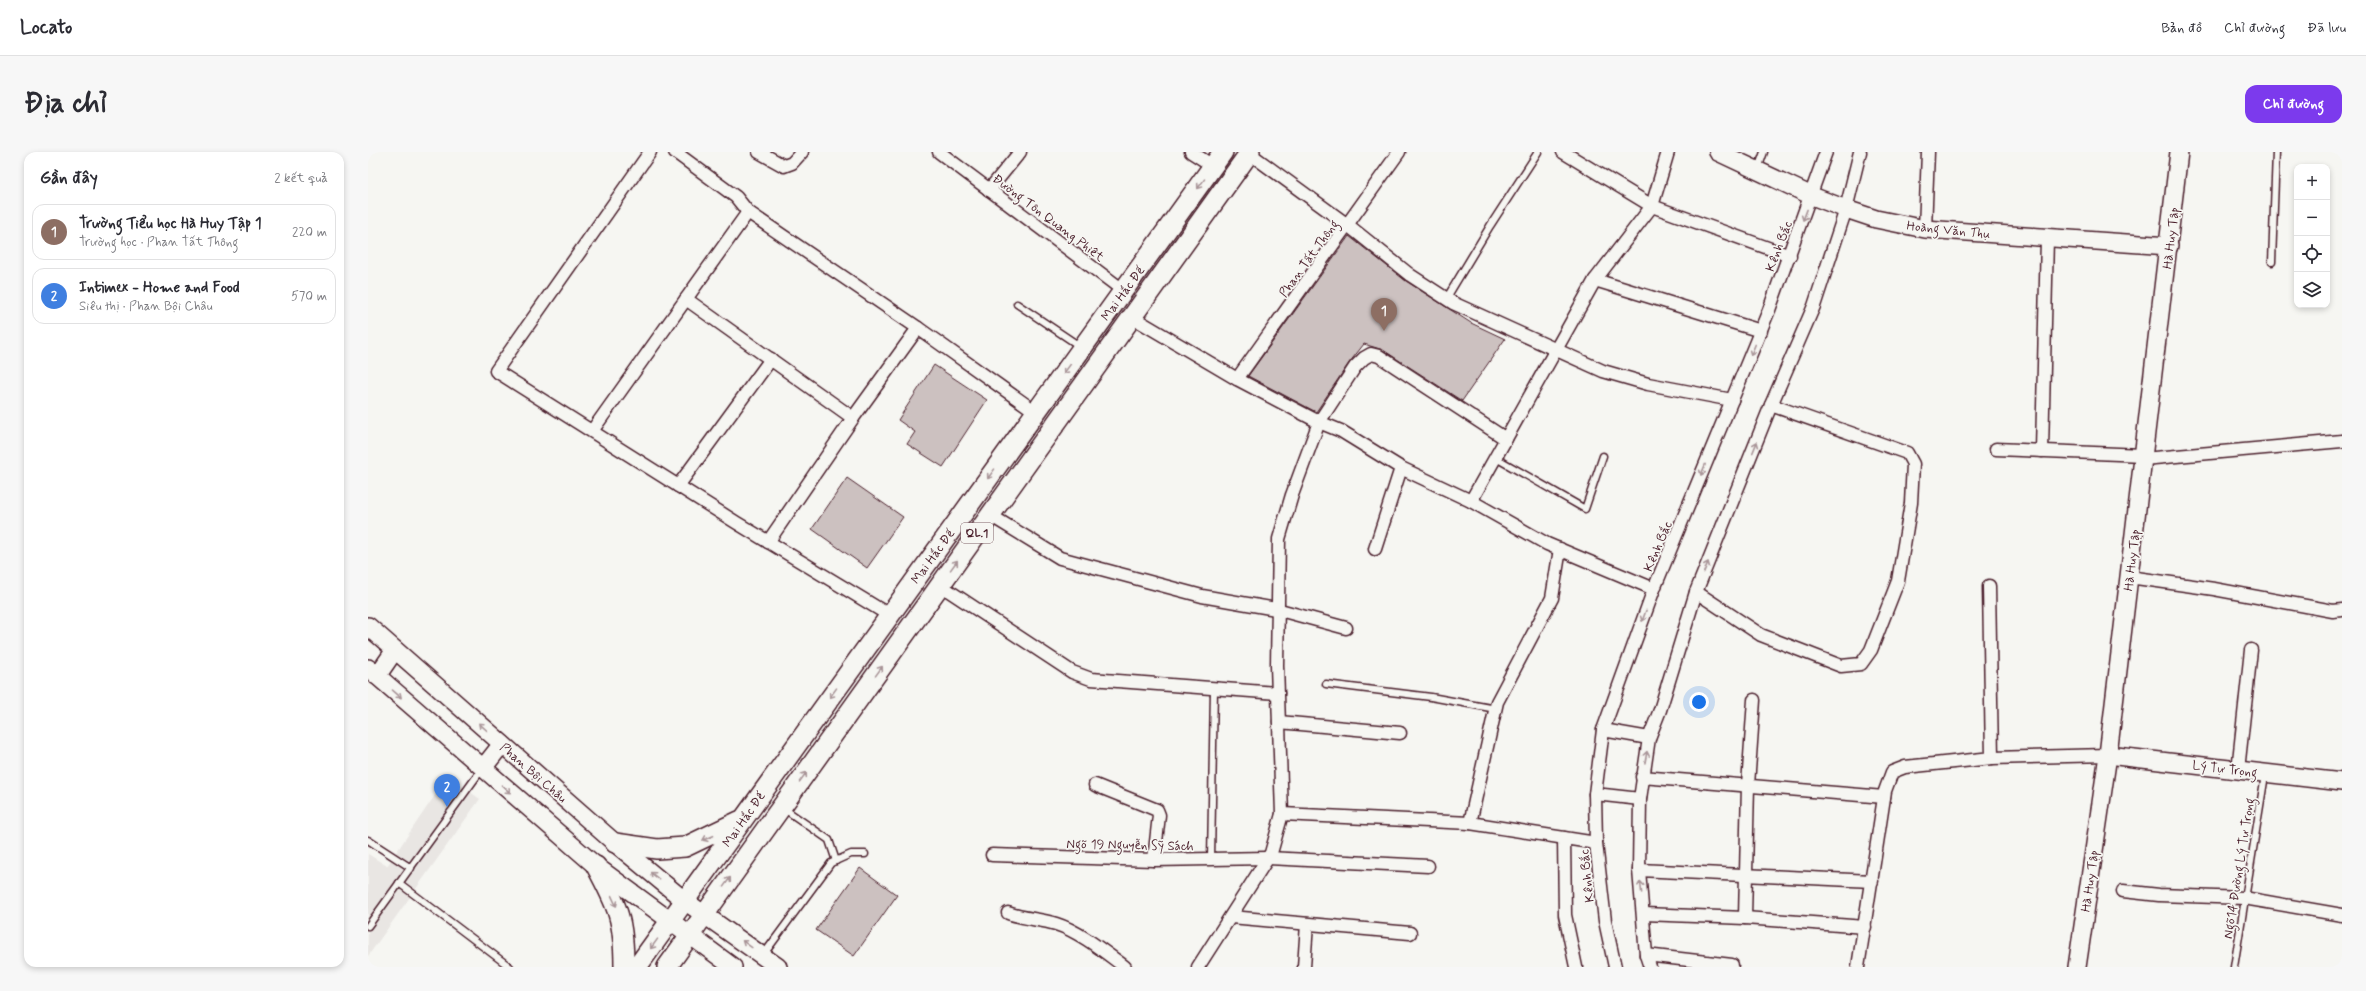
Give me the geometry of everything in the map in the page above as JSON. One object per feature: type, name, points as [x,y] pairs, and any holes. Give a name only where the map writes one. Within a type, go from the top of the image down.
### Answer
[{"type":"main road","name":"Mai Hắc Đế","points":[[704,914],[1250,152]]},
{"type":"main road","name":"Hoàng Văn Thụ","points":[[1718,152],[1812,196],[1876,219],[1926,229],[2169,246]]},
{"type":"main road","name":"Hà Huy Tập","points":[[2076,967],[2108,755],[2179,152]]},
{"type":"main road","name":"Mai Hắc Đế","points":[[670,922],[889,615],[1218,159]]},
{"type":"main road","name":"Phan Bội Châu","points":[[368,626],[615,843],[685,901],[778,967]]},
{"type":"main road","points":[[395,650],[372,672],[596,866],[733,967]]},
{"type":"main road","points":[[483,768],[502,744]]},
{"type":"main road","name":"Lý Tự Trọng","points":[[2108,755],[2342,782]]},
{"type":"main road","points":[[615,843],[657,849],[685,847],[742,820]]},
{"type":"main road","points":[[596,866],[616,904],[623,926],[624,967]]},
{"type":"main road","name":"QL.1","points":[[667,967],[704,914]]},
{"type":"main road","name":"QL.1","points":[[637,967],[670,922]]},
{"type":"street","points":[[650,152],[496,371],[768,542],[889,615]]},
{"type":"street","points":[[675,152],[736,197],[748,212],[918,328],[1036,412]]},
{"type":"street","points":[[759,152],[784,166],[792,164],[802,152]]},
{"type":"street","name":"Đường Tôn Quang Phiệt","points":[[939,152],[1124,291]]},
{"type":"street","points":[[989,190],[1020,152]]},
{"type":"street","points":[[1191,152],[1218,159]]},
{"type":"street","points":[[1250,152],[1410,275],[1446,299],[1603,371],[1648,384],[1732,400]]},
{"type":"street","name":"Phan Tất Thông","points":[[1237,379],[1348,226],[1399,152]]},
{"type":"street","points":[[1563,152],[1652,206],[1790,256]]},
{"type":"street","points":[[1471,502],[1595,280],[1652,206],[1668,152]]},
{"type":"street","name":"Kênh Bắc","points":[[1615,967],[1605,921],[1596,843],[1595,794],[1603,730],[1654,589],[1761,331],[1790,256],[1826,152]]},
{"type":"street","points":[[1732,965],[1648,961],[1639,870],[1640,799],[1642,777],[1649,738],[1660,710],[1696,592],[1771,405],[1814,306],[1846,209],[1860,152]]},
{"type":"street","points":[[1926,229],[1928,152]]},
{"type":"street","points":[[592,431],[748,212]]},
{"type":"street","points":[[2042,451],[2047,238]]},
{"type":"street","points":[[1595,280],[1761,331]]},
{"type":"street","points":[[686,299],[853,418]]},
{"type":"street","points":[[1132,316],[1237,379],[1319,422],[1341,431],[1401,468],[1471,502],[1560,549],[1654,589]]},
{"type":"street","points":[[768,542],[853,418],[918,328]]},
{"type":"street","points":[[1198,967],[1268,858],[1282,814],[1276,609],[1279,538],[1292,495],[1319,422],[1355,367],[1364,358],[1372,354],[1379,356],[1506,440]]},
{"type":"street","points":[[678,486],[771,359]]},
{"type":"street","points":[[1696,592],[1761,635],[1841,666],[1862,664],[1870,650],[1884,616],[1898,581],[1911,503],[1913,464],[1907,453],[1771,405]]},
{"type":"street","points":[[1996,449],[2143,457],[2342,441]]},
{"type":"street","points":[[1375,549],[1401,468]]},
{"type":"street","points":[[990,515],[1060,558],[1202,596],[1276,609],[1346,628]]},
{"type":"street","points":[[1470,823],[1496,709],[1552,598],[1560,549]]},
{"type":"street","points":[[2129,577],[2214,589],[2333,611],[2342,610]]},
{"type":"street","points":[[940,585],[1072,672],[1091,680],[1278,694]]},
{"type":"street","points":[[1989,586],[1992,758]]},
{"type":"street","points":[[2238,770],[2251,650]]},
{"type":"street","points":[[1745,918],[1748,785],[1754,700]]},
{"type":"street","points":[[1279,722],[1400,733]]},
{"type":"street","points":[[1603,730],[1649,738]]},
{"type":"street","points":[[1858,967],[1884,797],[1892,772],[1905,767],[1992,758],[2108,755]]},
{"type":"street","points":[[1642,777],[1884,797]]},
{"type":"street","points":[[1095,785],[1158,810],[1159,815],[1154,860]]},
{"type":"street","points":[[1595,794],[1640,799]]},
{"type":"street","points":[[1282,814],[1470,823],[1596,843]]},
{"type":"street","points":[[1564,838],[1565,915],[1576,967]]},
{"type":"street","name":"Ngõ 19 Nguyễn Sỹ Sách","points":[[992,855],[1154,860],[1268,858],[1428,866]]},
{"type":"street","points":[[1639,870],[1872,881]]},
{"type":"street","points":[[2123,891],[2159,895],[2244,898],[2342,914]]},
{"type":"street","points":[[1008,913],[1026,919],[1057,924],[1098,948],[1125,967]]},
{"type":"street","points":[[1644,914],[1745,918],[1864,926]]},
{"type":"street","points":[[1231,917],[1410,933]]},
{"type":"street","points":[[1304,967],[1307,924]]},
{"type":"lane","points":[[1446,299],[1490,226],[1538,152]]},
{"type":"lane","points":[[1757,171],[1764,152]]},
{"type":"lane","points":[[2272,262],[2276,152]]},
{"type":"lane","points":[[1017,304],[1082,348]]},
{"type":"lane","points":[[1496,458],[1585,509],[1603,456]]},
{"type":"lane","points":[[1326,684],[1431,697],[1496,709]]},
{"type":"lane","points":[[1211,859],[1214,689]]},
{"type":"lane","points":[[368,926],[483,768]]},
{"type":"lane","name":"Ngõ14 Đường Lý Tự Trọng","points":[[2234,967],[2265,773]]},
{"type":"lane","points":[[781,807],[829,840],[836,861]]},
{"type":"lane","points":[[368,840],[411,868]]},
{"type":"lane","points":[[763,956],[831,863],[852,854],[866,854]]},
{"type":"lane","points":[[399,884],[510,967]]},
{"type":"shaded area","points":[[448,776],[480,799],[368,956],[368,854],[387,866]]},
{"type":"building","points":[[1349,236],[1406,281],[1471,323],[1505,339],[1462,401],[1383,350],[1364,344],[1349,363],[1316,412],[1248,376]]},
{"type":"building","points":[[934,365],[987,400],[943,467],[907,444],[915,432],[898,420]]},
{"type":"building","points":[[847,478],[903,517],[867,568],[812,529]]},
{"type":"building","points":[[860,868],[897,895],[854,956],[816,930]]},
{"type":"place","name":"Trường Tiểu học Hà Huy Tập 1","points":[[1384,331]]},
{"type":"place","name":"Intimex - Home and Food","points":[[447,807]]}]
